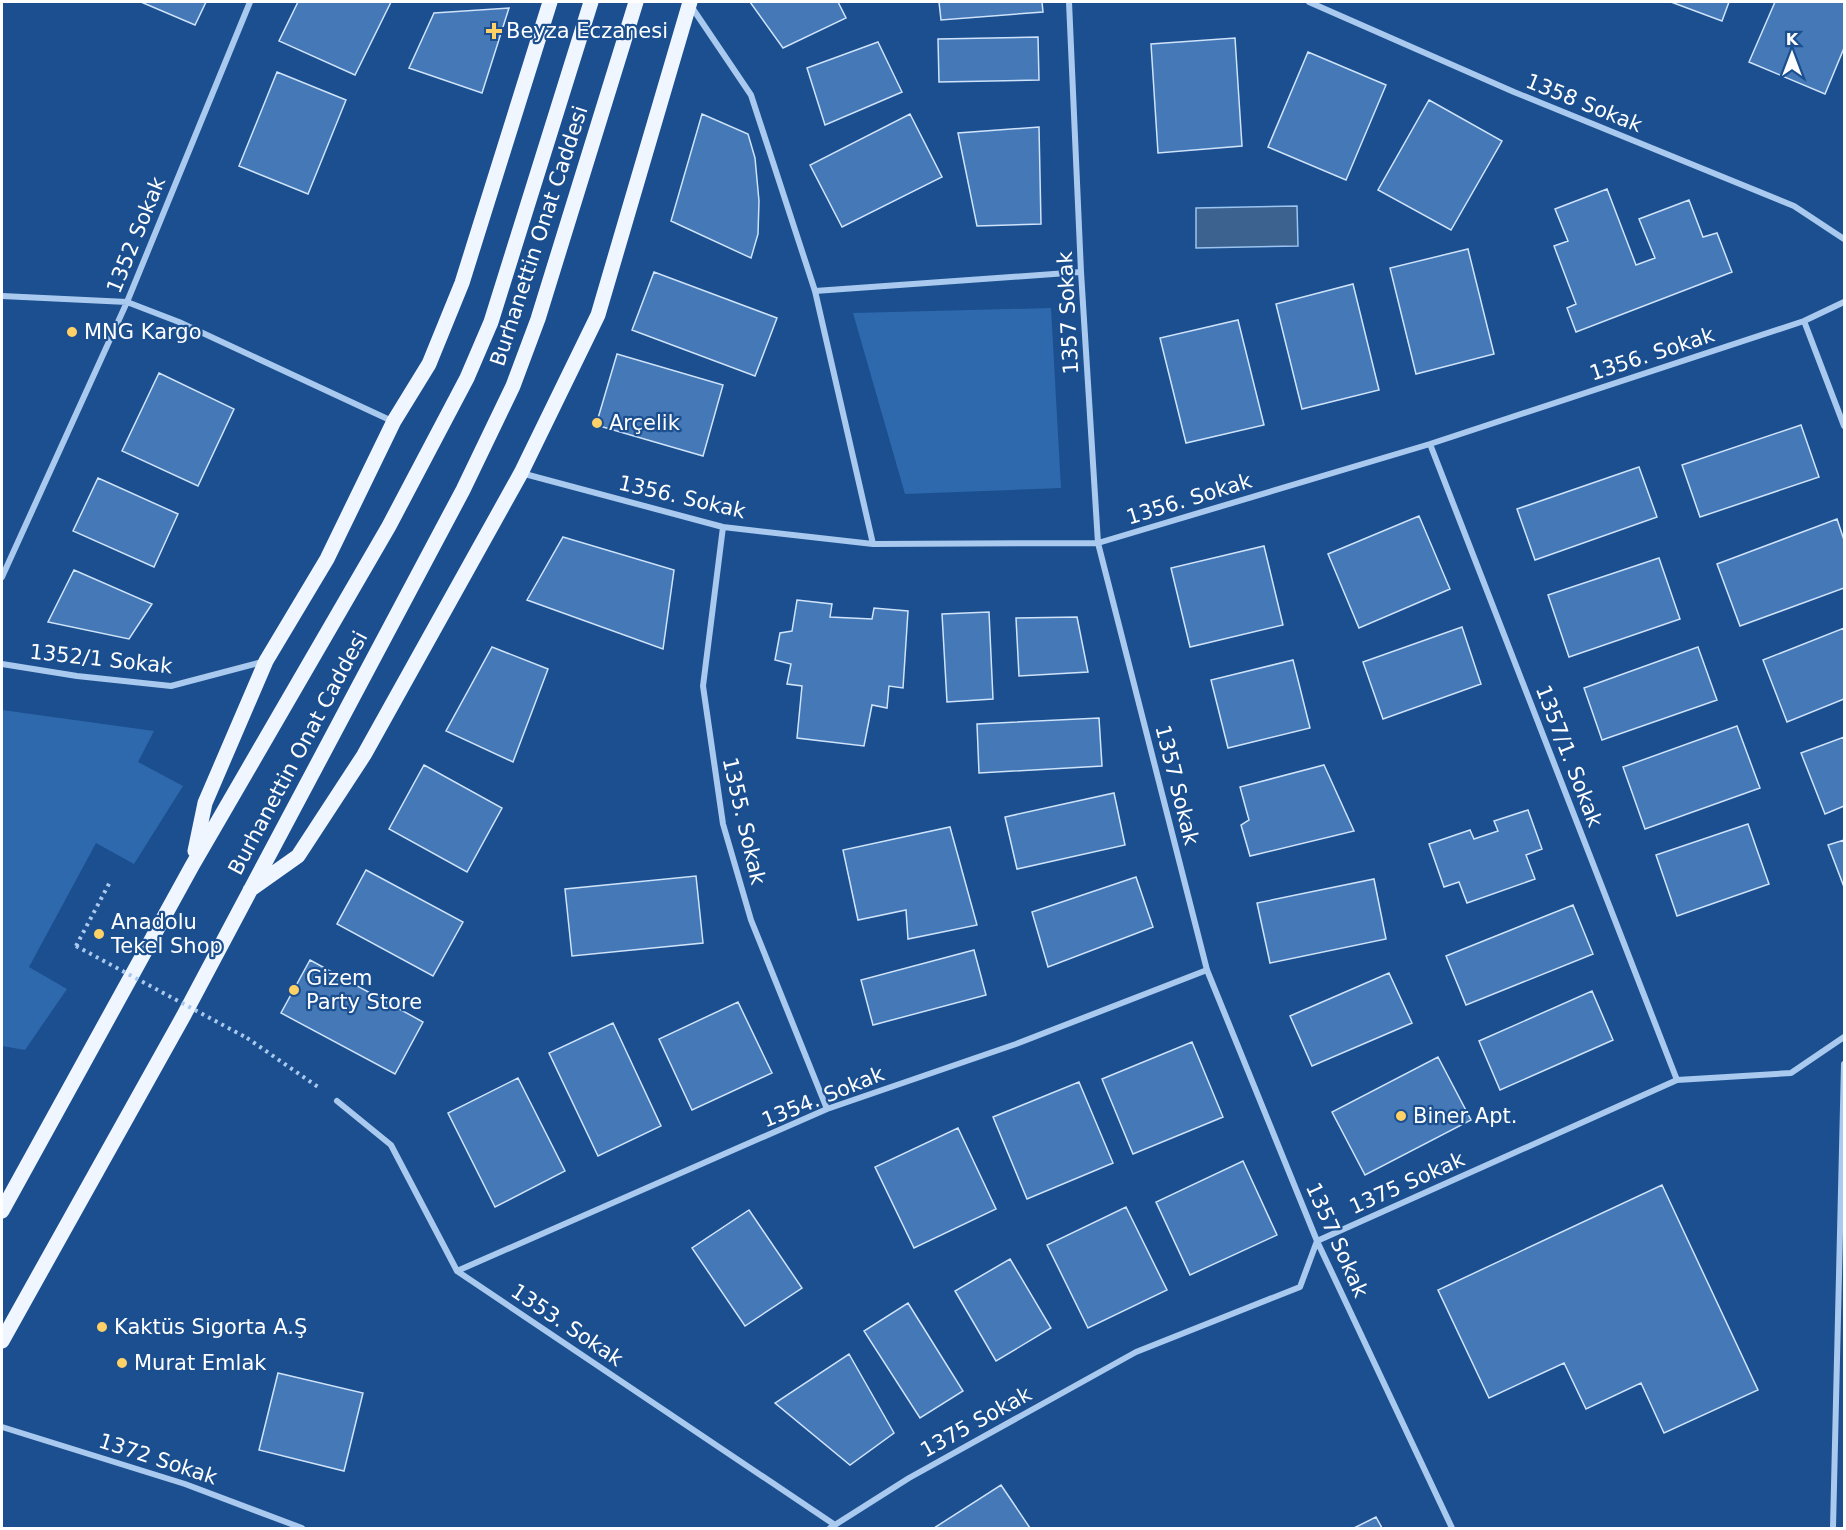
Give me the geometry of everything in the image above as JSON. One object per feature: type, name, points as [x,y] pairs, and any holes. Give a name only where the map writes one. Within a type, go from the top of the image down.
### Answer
[{"type":"main road","name":"Burhanettin Onat Caddesi","points":[[192,866],[205,803],[266,661],[327,559],[394,421],[429,364],[462,284],[550,2]]},
{"type":"main road","name":"Burhanettin Onat Caddesi","points":[[2,1211],[192,866],[389,526],[467,378],[491,322],[591,2]]},
{"type":"main road","name":"Burhanettin Onat Caddesi","points":[[248,892],[463,490],[513,386],[538,319],[636,2]]},
{"type":"main road","name":"Burhanettin Onat Caddesi","points":[[248,892],[298,856],[352,773],[521,473],[598,315],[690,2]]},
{"type":"main road","points":[[2,1341],[184,1015],[248,892]]},
{"type":"street","name":"1352 Sokak","points":[[2,577],[127,302],[250,2]]},
{"type":"street","points":[[690,2],[751,95],[815,291],[873,544]]},
{"type":"street","name":"1357 Sokak","points":[[1069,2],[1081,272],[1098,543],[1207,970],[1317,1241],[1452,1528]]},
{"type":"street","name":"1358 Sokak","points":[[1309,2],[1514,92],[1794,206],[1845,238]]},
{"type":"street","points":[[815,291],[1081,272]]},
{"type":"street","points":[[2,296],[127,302],[179,322],[394,421]]},
{"type":"street","name":"1356. Sokak","points":[[521,473],[723,527],[873,544],[1098,543],[1430,444],[1803,321],[1845,302]]},
{"type":"street","points":[[1803,321],[1845,426]]},
{"type":"street","name":"1357/1. Sokak","points":[[1430,444],[1677,1080]]},
{"type":"street","name":"1355. Sokak","points":[[723,527],[703,686],[723,824],[751,920],[827,1109]]},
{"type":"street","name":"1352/1 Sokak","points":[[2,664],[77,676],[171,686],[266,661]]},
{"type":"street","name":"1354. Sokak","points":[[457,1271],[827,1109],[1016,1044],[1207,970]]},
{"type":"street","name":"1375 Sokak","points":[[833,1527],[909,1478],[1136,1352],[1300,1287],[1317,1241],[1677,1080],[1791,1073],[1845,1037]]},
{"type":"street","points":[[1833,1528],[1845,1064]]},
{"type":"street","name":"1353. Sokak","points":[[337,1101],[391,1145],[457,1271],[833,1527]]},
{"type":"street","name":"1372 Sokak","points":[[2,1427],[185,1484],[302,1528]]},
{"type":"path","points":[[111,880],[76,946],[247,1038],[309,1080]]},
{"type":"shaded area","points":[[1297,206],[1298,246],[1196,248],[1196,208]]},
{"type":"shaded area","points":[[1051,308],[1061,488],[905,494],[853,313]]},
{"type":"shaded area","points":[[2,710],[154,731],[138,762],[183,786],[134,864],[96,843],[29,967],[67,989],[25,1050],[2,1046]]},
{"type":"building","points":[[141,2],[206,2],[195,25]]},
{"type":"building","points":[[298,2],[391,2],[355,75],[279,41]]},
{"type":"building","points":[[750,2],[838,2],[846,18],[783,48]]},
{"type":"building","points":[[939,2],[1042,2],[1043,12],[941,20]]},
{"type":"building","points":[[1671,2],[1729,2],[1722,21]]},
{"type":"building","points":[[1775,2],[1844,2],[1844,48],[1825,94],[1749,62]]},
{"type":"building","points":[[509,8],[482,93],[409,68],[434,13]]},
{"type":"building","points":[[1038,37],[1039,80],[939,82],[938,39]]},
{"type":"building","points":[[1235,38],[1242,146],[1158,153],[1151,44]]},
{"type":"building","points":[[878,42],[902,92],[825,125],[807,68]]},
{"type":"building","points":[[1308,52],[1386,85],[1346,180],[1268,147]]},
{"type":"building","points":[[277,72],[346,100],[308,194],[239,166]]},
{"type":"building","points":[[1429,100],[1502,141],[1451,230],[1378,190]]},
{"type":"building","points":[[702,114],[748,134],[755,158],[759,201],[758,234],[751,258],[671,221]]},
{"type":"building","points":[[910,114],[942,177],[842,227],[810,165]]},
{"type":"building","points":[[1039,127],[1041,224],[977,226],[958,133]]},
{"type":"building","points":[[1607,189],[1636,265],[1655,258],[1639,219],[1689,200],[1703,237],[1717,233],[1732,272],[1576,332],[1567,308],[1576,304],[1554,246],[1568,241],[1555,209]]},
{"type":"building","points":[[1468,249],[1494,354],[1416,374],[1390,268]]},
{"type":"building","points":[[654,272],[777,318],[755,376],[632,330]]},
{"type":"building","points":[[1353,284],[1379,390],[1302,409],[1276,304]]},
{"type":"building","points":[[1238,320],[1264,425],[1186,443],[1160,338]]},
{"type":"building","points":[[617,354],[723,385],[703,456],[596,425]]},
{"type":"building","points":[[159,373],[234,409],[198,486],[122,451]]},
{"type":"building","points":[[1801,425],[1819,477],[1700,517],[1682,465]]},
{"type":"building","points":[[1639,467],[1657,517],[1535,560],[1517,509]]},
{"type":"building","points":[[98,478],[178,514],[154,567],[73,531]]},
{"type":"building","points":[[1419,516],[1450,589],[1359,628],[1328,554]]},
{"type":"building","points":[[1837,519],[1844,540],[1844,588],[1740,626],[1717,564]]},
{"type":"building","points":[[563,537],[674,570],[663,649],[527,600]]},
{"type":"building","points":[[1264,546],[1283,625],[1190,647],[1171,568]]},
{"type":"building","points":[[1659,558],[1680,619],[1569,657],[1548,595]]},
{"type":"building","points":[[74,570],[152,604],[129,639],[48,622]]},
{"type":"building","points":[[797,600],[832,604],[830,617],[872,619],[874,608],[908,611],[903,688],[889,686],[887,708],[872,705],[864,746],[797,738],[802,686],[787,684],[791,664],[775,660],[780,633],[792,631]]},
{"type":"building","points":[[989,612],[993,699],[947,702],[942,614]]},
{"type":"building","points":[[1077,617],[1088,672],[1019,676],[1016,618]]},
{"type":"building","points":[[1462,627],[1481,684],[1383,719],[1363,662]]},
{"type":"building","points":[[1844,628],[1844,699],[1787,722],[1763,660]]},
{"type":"building","points":[[492,647],[548,669],[513,762],[446,731]]},
{"type":"building","points":[[1698,647],[1717,700],[1602,740],[1584,688]]},
{"type":"building","points":[[1293,660],[1310,728],[1228,748],[1211,680]]},
{"type":"building","points":[[1099,718],[1102,766],[979,773],[977,724]]},
{"type":"building","points":[[1737,726],[1760,788],[1645,829],[1623,767]]},
{"type":"building","points":[[1844,737],[1844,806],[1825,814],[1801,753]]},
{"type":"building","points":[[424,765],[502,808],[467,872],[389,829]]},
{"type":"building","points":[[1324,765],[1354,831],[1250,856],[1241,825],[1249,820],[1240,787]]},
{"type":"building","points":[[1114,793],[1125,845],[1017,869],[1005,817]]},
{"type":"building","points":[[1528,810],[1542,849],[1526,855],[1535,879],[1467,903],[1459,882],[1444,887],[1429,844],[1470,830],[1474,839],[1498,831],[1494,821]]},
{"type":"building","points":[[1748,824],[1769,884],[1677,916],[1656,855]]},
{"type":"building","points":[[950,827],[977,925],[908,939],[906,910],[858,920],[843,850]]},
{"type":"building","points":[[1844,840],[1844,887],[1828,845]]},
{"type":"building","points":[[366,870],[463,922],[433,976],[337,924]]},
{"type":"building","points":[[696,876],[703,943],[572,956],[565,889]]},
{"type":"building","points":[[1136,877],[1153,927],[1048,967],[1032,912]]},
{"type":"building","points":[[1374,879],[1386,939],[1270,963],[1257,903]]},
{"type":"building","points":[[1573,905],[1593,954],[1466,1005],[1446,956]]},
{"type":"building","points":[[974,950],[986,995],[873,1025],[861,980]]},
{"type":"building","points":[[310,960],[423,1022],[395,1074],[281,1013]]},
{"type":"building","points":[[1389,973],[1412,1023],[1312,1066],[1290,1016]]},
{"type":"building","points":[[1592,991],[1613,1040],[1500,1090],[1479,1041]]},
{"type":"building","points":[[738,1002],[772,1073],[692,1110],[659,1039]]},
{"type":"building","points":[[613,1023],[661,1126],[598,1156],[549,1053]]},
{"type":"building","points":[[1192,1042],[1223,1117],[1133,1154],[1102,1079]]},
{"type":"building","name":"Biner Apt.","points":[[1438,1057],[1471,1120],[1365,1175],[1332,1112]]},
{"type":"building","points":[[518,1078],[565,1171],[495,1207],[448,1113]]},
{"type":"building","points":[[1079,1082],[1113,1163],[1027,1199],[993,1117]]},
{"type":"building","points":[[958,1128],[996,1209],[914,1248],[875,1167]]},
{"type":"building","points":[[1243,1161],[1277,1235],[1190,1275],[1156,1202]]},
{"type":"building","points":[[1662,1185],[1758,1390],[1664,1433],[1641,1383],[1586,1409],[1564,1363],[1489,1398],[1438,1290]]},
{"type":"building","points":[[1126,1207],[1167,1290],[1088,1328],[1047,1245]]},
{"type":"building","points":[[749,1210],[802,1288],[745,1326],[692,1248]]},
{"type":"building","points":[[1010,1259],[1051,1328],[996,1361],[955,1291]]},
{"type":"building","points":[[908,1303],[963,1391],[920,1418],[864,1331]]},
{"type":"building","points":[[849,1354],[894,1433],[850,1465],[775,1403]]},
{"type":"building","points":[[278,1373],[363,1393],[344,1471],[259,1450]]},
{"type":"building","points":[[1001,1485],[1030,1528],[934,1528]]},
{"type":"building","points":[[1376,1517],[1382,1528],[1354,1528]]},
{"type":"place","name":"Beyza Eczanesi","points":[[494,31]]},
{"type":"place","name":"MNG Kargo","points":[[72,332]]},
{"type":"place","name":"Arçelik","points":[[597,423]]},
{"type":"place","name":"Anadolu Tekel Shop","points":[[99,934]]},
{"type":"place","name":"Gizem Party Store","points":[[294,990]]},
{"type":"place","name":"Biner Apt.","points":[[1401,1116]]},
{"type":"place","name":"Kaktüs Sigorta A.Ş","points":[[102,1327]]},
{"type":"place","name":"Murat Emlak","points":[[122,1363]]}]
